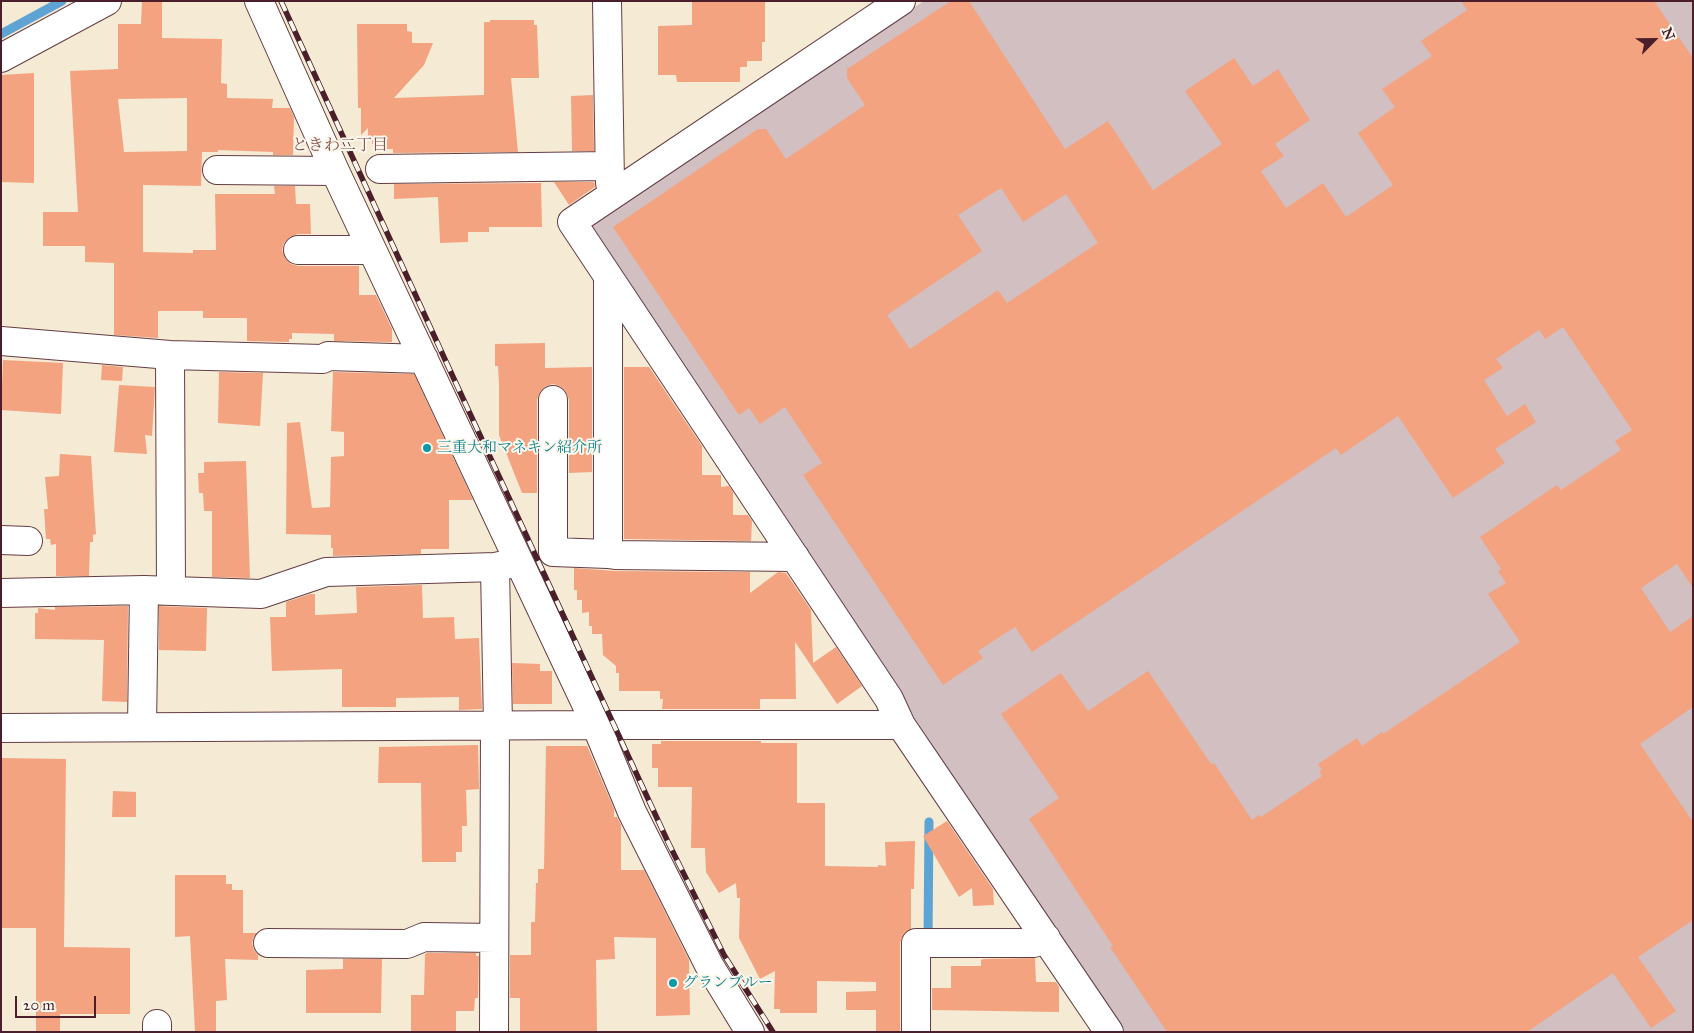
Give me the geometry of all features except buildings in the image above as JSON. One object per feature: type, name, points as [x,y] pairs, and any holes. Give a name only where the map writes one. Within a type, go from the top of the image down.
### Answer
[{"type":"street","points":[[1,58],[106,1]]},
{"type":"street","points":[[259,1],[335,171],[424,359],[507,564],[596,725],[632,812],[709,965],[750,1032]]},
{"type":"street","points":[[606,1],[611,194]]},
{"type":"street","points":[[901,1],[572,222],[890,699],[901,725],[1109,1032]]},
{"type":"street","points":[[380,169],[609,166]]},
{"type":"street","points":[[217,170],[335,171]]},
{"type":"street","points":[[298,250],[372,250]]},
{"type":"street","points":[[608,276],[608,554]]},
{"type":"street","points":[[1,341],[170,355],[323,359],[328,356],[424,359]]},
{"type":"street","points":[[170,355],[171,591]]},
{"type":"street","points":[[553,400],[553,552],[615,555],[795,557]]},
{"type":"street","points":[[1,594],[144,590],[261,594],[326,572],[507,564]]},
{"type":"street","points":[[494,1032],[496,726],[507,564]]},
{"type":"street","points":[[142,727],[144,590]]},
{"type":"street","points":[[1,728],[901,725]]},
{"type":"street","points":[[268,943],[406,944],[424,937],[494,938]]},
{"type":"street","points":[[916,1032],[928,943],[1034,943],[1046,938]]},
{"type":"shaded area","points":[[924,1],[1693,1],[1693,1032],[1124,1032],[587,226]]},
{"type":"waterway","points":[[1,34],[62,1]]},
{"type":"waterway","points":[[928,940],[929,822]]},
{"type":"railway","points":[[281,1],[668,842],[724,955],[773,1032]]},
{"type":"place","name":"三重大和マネキン紹介所","points":[[427,448]]},
{"type":"place","name":"グランブルー","points":[[673,983]]},
{"type":"district","name":"ときわ二丁目","points":[[340,146]]}]
